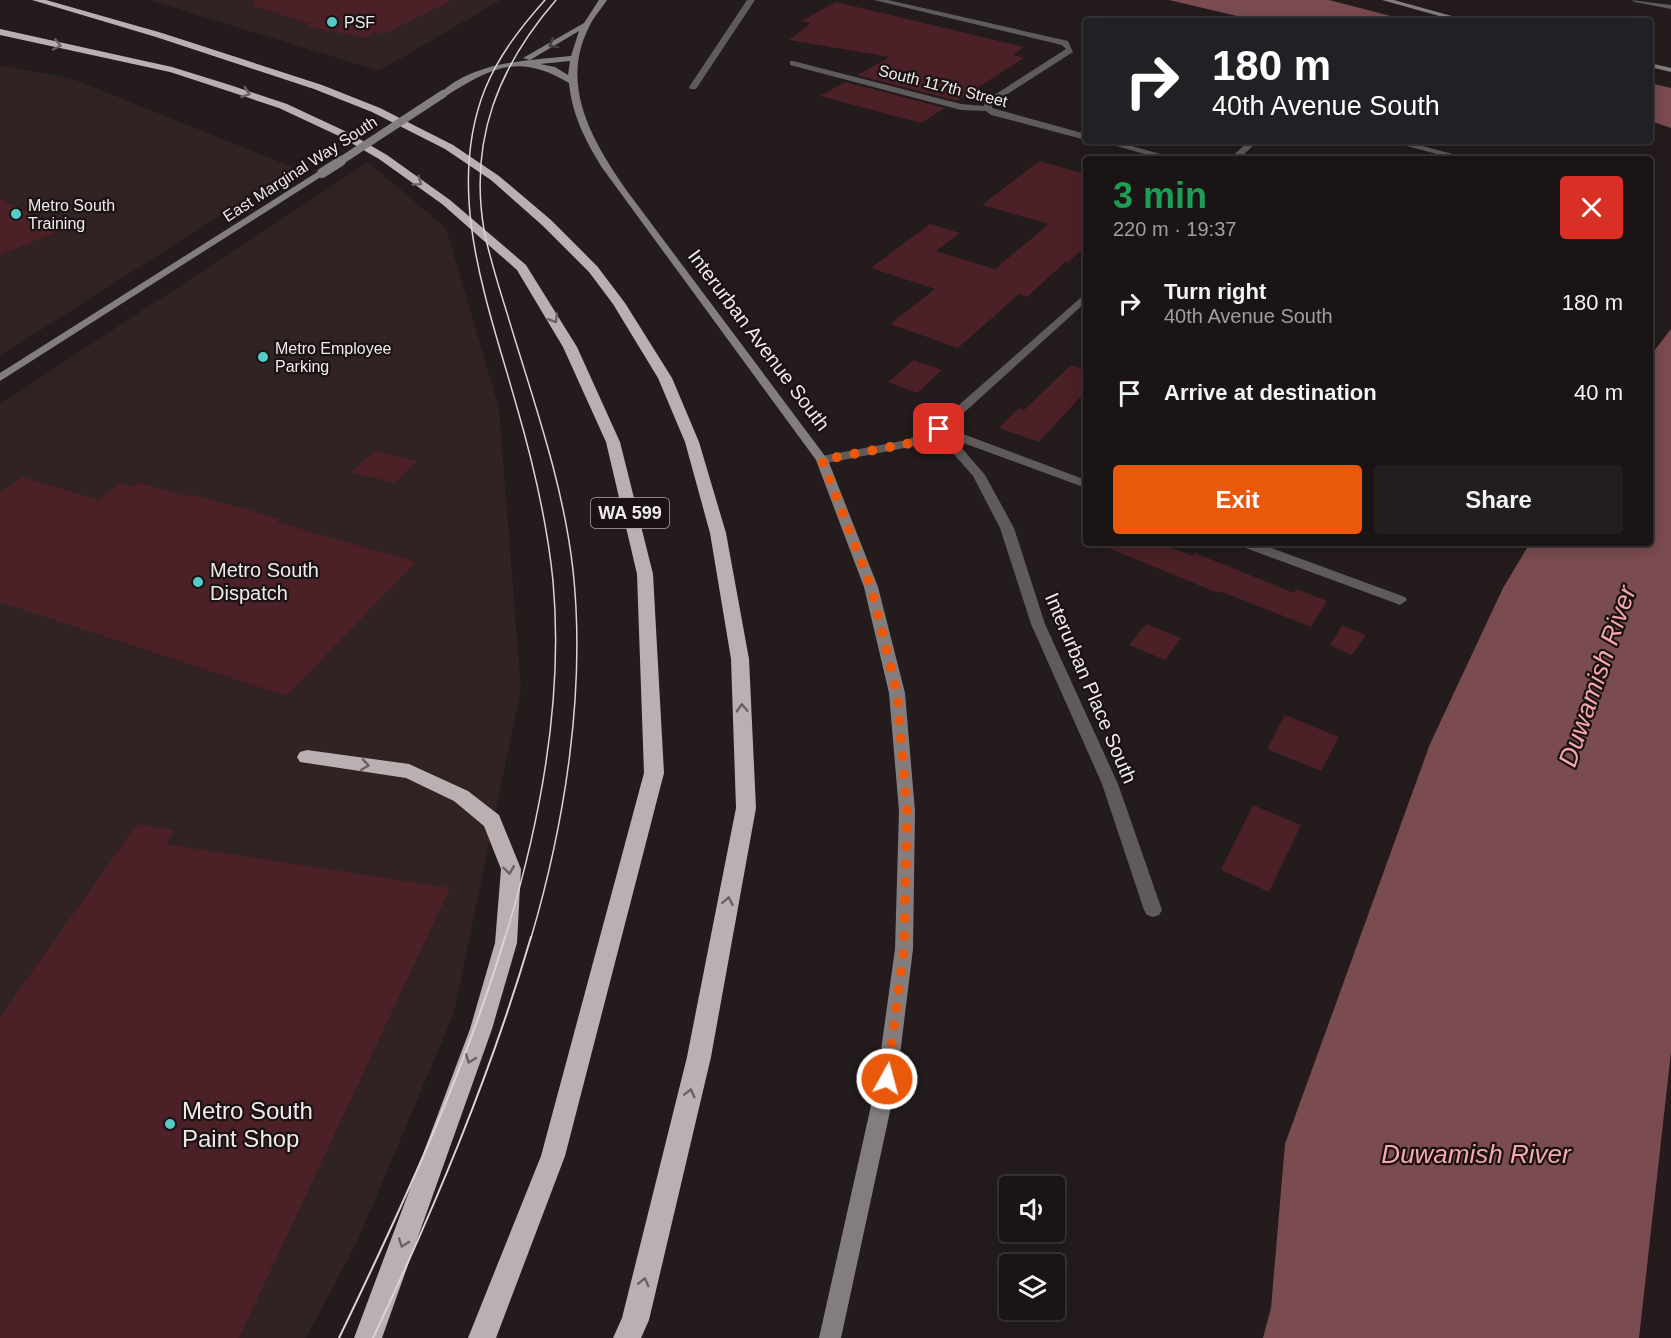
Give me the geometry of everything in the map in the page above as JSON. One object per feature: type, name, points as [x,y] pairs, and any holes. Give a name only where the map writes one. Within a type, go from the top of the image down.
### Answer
[{"type":"highway","points":[[36,0],[159,35],[318,87],[376,110],[449,147],[495,178],[547,223],[592,269],[619,303],[664,378],[692,442],[718,533],[740,658],[746,808],[699,1057],[635,1320],[627,1338]]},
{"type":"highway","points":[[84,3],[159,35]]},
{"type":"highway","name":"WA 599","points":[[0,32],[172,70],[226,87],[283,106],[345,135],[383,157],[446,202],[522,268],[570,347],[613,442],[645,574],[654,773],[553,1156],[482,1338]]},
{"type":"highway","points":[[307,757],[409,771],[461,796],[492,820],[511,869],[506,943],[484,1019],[368,1338]]},
{"type":"street","points":[[574,58],[587,24],[603,0]]},
{"type":"street","points":[[693,87],[751,0]]},
{"type":"street","points":[[878,0],[1065,43],[1069,47],[1070,50],[988,103],[988,109]]},
{"type":"street","points":[[1386,0],[1455,18]]},
{"type":"street","points":[[1635,0],[1664,3],[1671,7]]},
{"type":"street","points":[[519,63],[587,24]]},
{"type":"street","name":"East Marginal Way South","points":[[0,378],[479,72],[519,63],[574,58]]},
{"type":"street","name":"Interurban Avenue South","points":[[574,58],[573,81],[578,113],[594,151],[822,460],[871,587],[897,693],[907,811],[904,949],[887,1079],[830,1338]]},
{"type":"street","points":[[519,63],[552,69],[573,81]]},
{"type":"street","name":"South 117th Street","points":[[793,63],[961,107],[988,109],[994,113],[1083,136]]},
{"type":"street","points":[[1653,66],[1671,70]]},
{"type":"street","points":[[1115,144],[1161,156]]},
{"type":"street","points":[[1237,156],[1251,144]]},
{"type":"street","points":[[1404,144],[1454,156]]},
{"type":"street","points":[[822,460],[911,443],[939,429],[1083,299]]},
{"type":"street","points":[[939,429],[1083,483]]},
{"type":"street","name":"Interurban Place South","points":[[939,429],[979,475],[1007,528],[1038,624],[1110,784],[1153,910]]},
{"type":"street","points":[[1253,546],[1400,600]]},
{"type":"shaded area","points":[[149,0],[501,0],[379,71]]},
{"type":"shaded area","points":[[0,65],[73,79],[295,168],[0,356]]},
{"type":"shaded area","points":[[368,162],[446,228],[499,408],[521,689],[454,1013],[357,1242],[306,1338],[0,1338],[0,404]]},
{"type":"water","points":[[1169,0],[1329,0],[1398,18],[1245,18]]},
{"type":"water","points":[[1653,84],[1671,88],[1671,128],[1653,122]]},
{"type":"water","name":"Duwamish River","points":[[1671,329],[1671,1052],[1639,1338],[1263,1338],[1271,1308],[1285,1144],[1430,744],[1503,588],[1528,546],[1653,546],[1653,352]]},
{"type":"building","points":[[254,0],[453,0],[384,34],[376,32],[365,38],[306,26],[311,24],[253,6]]},
{"type":"building","points":[[836,2],[1024,47],[1013,55],[1024,58],[957,101],[857,75],[890,57],[789,40],[811,23],[801,21]]},
{"type":"building","points":[[845,82],[945,108],[921,123],[820,96]]},
{"type":"building","points":[[1039,161],[1083,173],[1083,250],[1068,262],[1066,261],[1027,297],[1019,294],[958,348],[890,324],[935,289],[871,268],[930,224],[960,233],[936,251],[995,269],[1049,224],[982,205]]},
{"type":"building","name":"Metro South Training","points":[[0,199],[63,229],[0,255]]},
{"type":"building","points":[[914,360],[942,370],[917,393],[888,382]]},
{"type":"building","points":[[1071,365],[1083,369],[1083,394],[1039,442],[999,428],[1019,408],[1024,410]]},
{"type":"building","points":[[374,451],[417,461],[395,483],[351,472]]},
{"type":"building","name":"Metro South Dispatch","points":[[22,477],[99,500],[120,483],[132,487],[138,482],[187,497],[191,494],[281,519],[277,522],[416,562],[286,696],[0,602],[0,493]]},
{"type":"building","points":[[1103,546],[1166,546],[1193,556],[1195,553],[1294,593],[1297,589],[1327,601],[1311,627],[1220,591],[1218,593]]},
{"type":"building","points":[[1146,624],[1181,638],[1165,660],[1129,645]]},
{"type":"building","points":[[1342,625],[1366,635],[1352,655],[1330,645]]},
{"type":"building","points":[[1285,715],[1339,737],[1321,771],[1267,749]]},
{"type":"building","points":[[1253,805],[1301,825],[1269,892],[1221,870]]},
{"type":"building","name":"Metro South Paint Shop","points":[[137,824],[175,830],[166,844],[450,888],[239,1338],[0,1338],[0,1017]]},
{"type":"tram line","points":[[505,938],[529,851],[546,762],[552,717],[556,626],[553,581],[539,492],[483,288],[475,248],[469,208],[469,168],[473,128],[485,89],[511,42],[545,0]]},
{"type":"tram line","points":[[531,938],[554,849],[570,756],[577,662],[573,570],[556,480],[494,269],[484,230],[480,197],[485,135],[493,106],[518,52],[556,0]]},
{"type":"tram line","points":[[339,1338],[386,1240],[451,1090],[505,937]]},
{"type":"tram line","points":[[373,1338],[460,1140],[498,1040],[531,937]]},
{"type":"place","name":"PSF","points":[[332,22]]},
{"type":"place","name":"Metro South Training","points":[[16,214]]},
{"type":"place","name":"Metro Employee Parking","points":[[263,357]]},
{"type":"place","name":"Metro South Dispatch","points":[[198,582]]},
{"type":"place","name":"Metro South Paint Shop","points":[[170,1124]]},
{"type":"route","points":[[887,1079],[904,949],[907,811],[897,693],[871,587],[822,460],[911,443],[939,429]]}]
